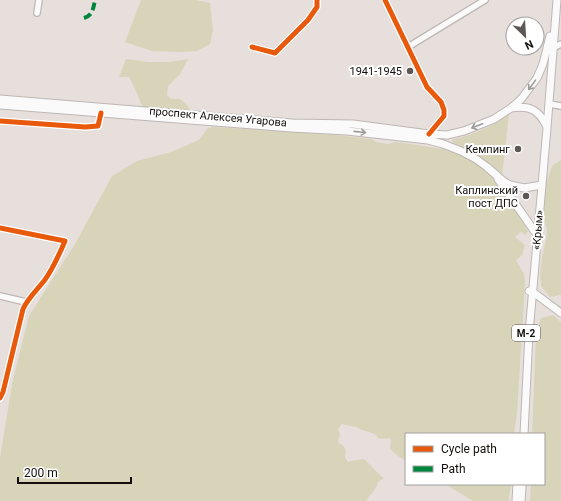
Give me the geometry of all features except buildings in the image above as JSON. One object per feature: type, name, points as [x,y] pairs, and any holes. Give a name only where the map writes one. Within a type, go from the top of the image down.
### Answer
[{"type":"main road","name":"М-2","points":[[546,124],[552,0]]},
{"type":"main road","name":"«Крым»","points":[[520,433],[557,0]]},
{"type":"main road","points":[[429,137],[464,131],[494,119],[511,108],[522,98],[537,78],[544,64],[550,36]]},
{"type":"main road","name":"проспект Алексея Угарова","points":[[0,99],[429,137],[462,151],[476,159],[510,185],[524,188],[540,186]]},
{"type":"main road","name":"проспект Алексея Угарова","points":[[0,105],[291,125]]},
{"type":"main road","points":[[511,108],[525,106],[532,109],[546,124]]},
{"type":"main road","points":[[495,174],[535,232]]},
{"type":"main road","name":"«Крым»","points":[[524,433],[531,291],[540,186]]},
{"type":"main road","points":[[531,291],[561,313]]},
{"type":"main road","points":[[516,501],[517,485]]},
{"type":"main road","points":[[521,501],[522,485]]},
{"type":"street","points":[[37,13],[39,0]]},
{"type":"street","points":[[252,47],[275,53],[308,20],[317,7],[317,0]]},
{"type":"street","points":[[385,0],[427,87],[441,102],[444,110],[444,116],[429,137]]},
{"type":"street","points":[[408,47],[485,0]]},
{"type":"street","points":[[553,48],[561,44]]},
{"type":"street","points":[[549,104],[561,106]]},
{"type":"street","points":[[0,121],[92,127],[98,126],[101,113]]},
{"type":"street","points":[[0,228],[65,241],[56,263],[26,302],[23,309],[5,384],[0,398]]},
{"type":"street","points":[[0,296],[26,302]]},
{"type":"shaded area","points":[[141,0],[196,0],[210,3],[213,30],[210,44],[197,51],[180,52],[152,51],[125,42]]},
{"type":"shaded area","points":[[126,59],[148,62],[169,62],[188,59],[180,74],[168,86],[167,95],[171,99],[180,99],[190,109],[184,111],[145,108],[141,104],[129,77],[119,77]]},
{"type":"shaded area","points":[[509,114],[502,176],[483,159],[452,142],[454,139],[483,130]]},
{"type":"shaded area","points":[[213,127],[336,135],[371,139],[376,142],[387,144],[396,142],[444,149],[461,154],[479,164],[497,179],[528,231],[525,235],[521,232],[515,237],[525,245],[522,255],[516,260],[524,274],[525,282],[517,414],[514,433],[405,433],[405,460],[390,449],[391,440],[389,438],[378,438],[375,434],[342,424],[338,429],[340,434],[338,442],[345,448],[345,457],[348,462],[364,459],[384,478],[378,482],[366,501],[0,501],[0,458],[12,384],[29,316],[75,244],[112,176],[137,161],[171,152],[199,140],[208,128]]},
{"type":"shaded area","points":[[561,160],[561,295],[550,297],[541,286],[540,273],[547,229],[543,203],[547,181],[552,166]]},
{"type":"shaded area","points":[[553,315],[561,322],[561,501],[530,501],[531,485],[545,485],[545,433],[532,433],[536,335],[541,318]]},
{"type":"shaded area","points":[[447,485],[511,485],[509,501],[473,501]]},
{"type":"marked path","points":[[84,18],[91,13],[95,0]]},
{"type":"cycle path","points":[[252,47],[275,53],[308,20],[317,7],[317,0]]},
{"type":"cycle path","points":[[385,0],[427,87],[441,102],[444,110],[444,116],[429,134]]},
{"type":"cycle path","points":[[0,121],[85,127],[98,126],[101,113]]},
{"type":"cycle path","points":[[0,228],[65,241],[50,272],[23,309],[3,392],[0,398]]},
{"type":"place","name":"1941-1945","points":[[410,71]]},
{"type":"place","name":"Кемпинг","points":[[518,149]]},
{"type":"place","name":"Каплинский пост ДПС","points":[[526,196]]}]
